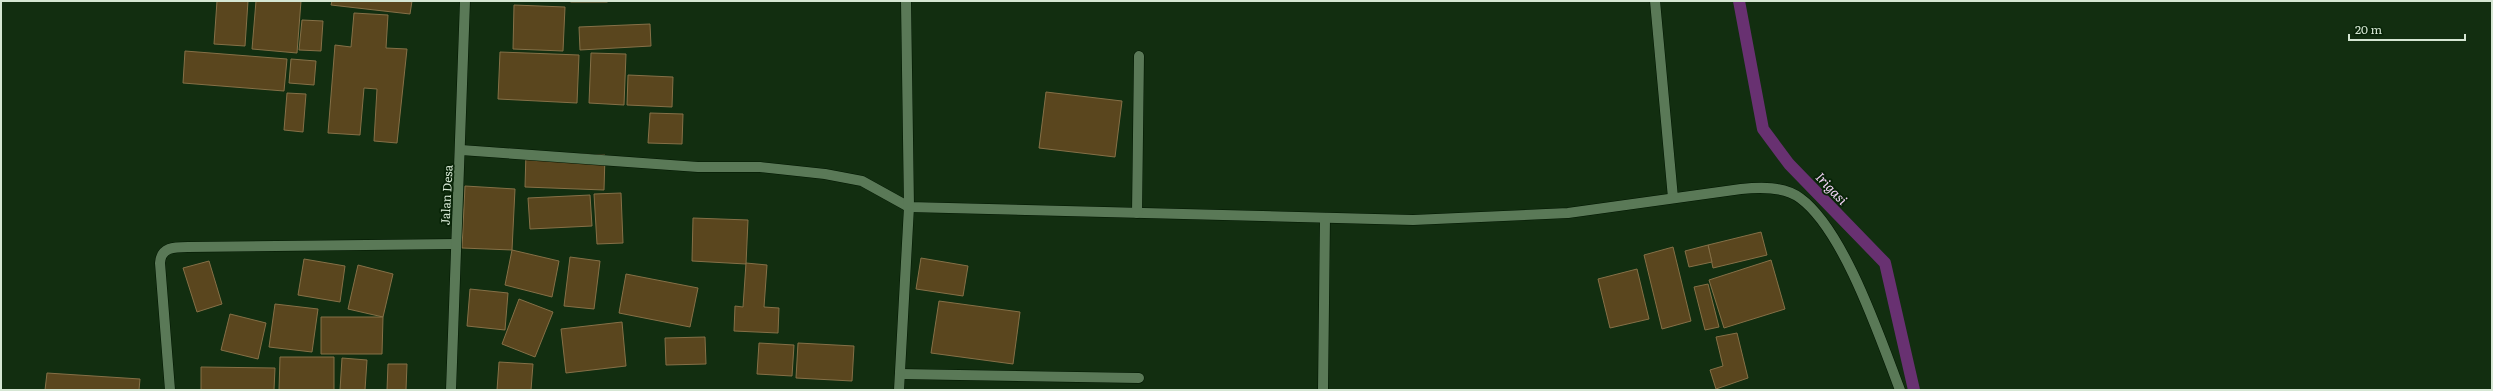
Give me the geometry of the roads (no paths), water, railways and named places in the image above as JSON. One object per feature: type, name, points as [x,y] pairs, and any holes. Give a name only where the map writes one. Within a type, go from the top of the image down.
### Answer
[{"type":"street","name":"Jalan Desa","points":[[451,390],[461,150],[465,1]]},
{"type":"street","points":[[899,390],[909,207],[906,1]]},
{"type":"street","points":[[1655,1],[1673,198]]},
{"type":"street","points":[[1137,213],[1139,56]]},
{"type":"street","points":[[461,150],[698,167],[760,167],[825,174],[862,181],[909,207],[1413,220],[1568,213],[1760,187],[1777,189],[1799,197],[1817,213],[1833,237],[1875,326],[1900,390]]},
{"type":"street","points":[[1324,390],[1325,218]]},
{"type":"street","points":[[170,390],[160,263],[162,253],[167,249],[188,247],[456,244]]},
{"type":"street","points":[[900,374],[1139,378]]},
{"type":"waterway","name":"Irigasi","points":[[1739,1],[1763,129],[1789,164],[1885,263],[1914,390]]}]
